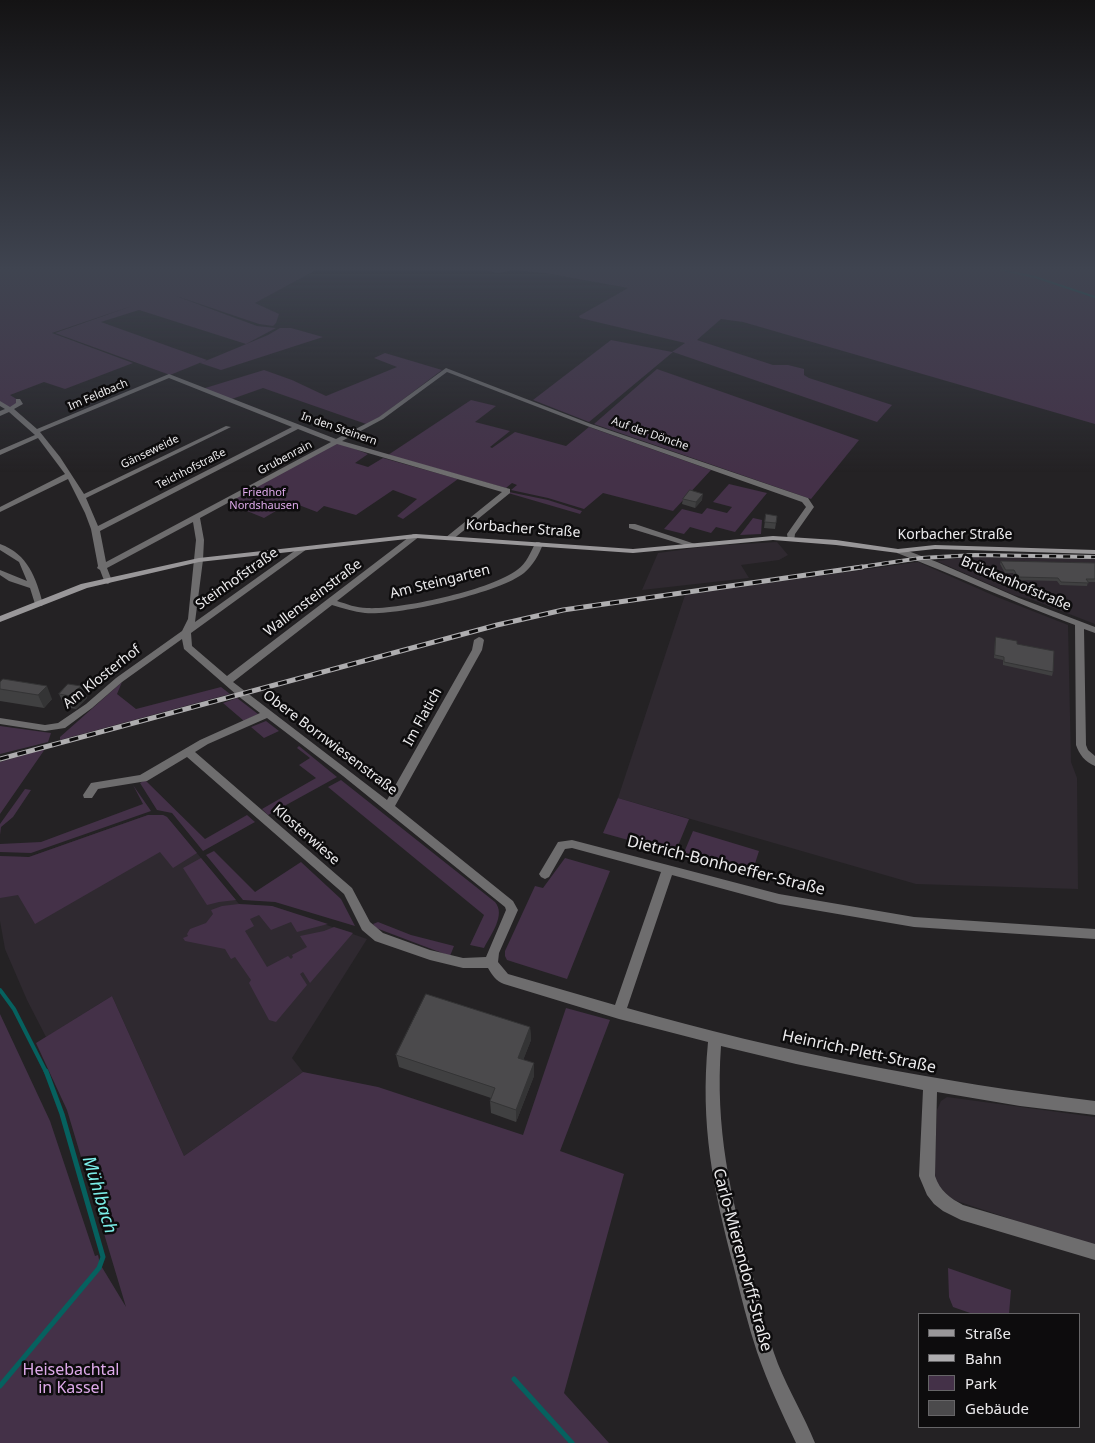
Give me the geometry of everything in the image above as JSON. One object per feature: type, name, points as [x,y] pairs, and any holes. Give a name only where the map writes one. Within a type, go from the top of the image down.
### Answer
[{"type":"street","name":"Grubenrain","points":[[102,568],[381,418],[446,370]]},
{"type":"street","name":"Auf der Dönche","points":[[446,370],[589,425],[804,500],[810,507],[791,534],[791,539]]},
{"type":"street","name":"In den Steinern","points":[[169,376],[337,442],[506,491],[449,538]]},
{"type":"street","name":"Im Feldbach","points":[[36,434],[169,376]]},
{"type":"street","points":[[0,414],[20,404],[18,400]]},
{"type":"street","points":[[0,403],[11,409],[60,461],[83,497],[96,530],[102,568],[108,580]]},
{"type":"street","name":"Gänseweide","points":[[83,497],[228,427]]},
{"type":"street","name":"Teichhofstraße","points":[[96,530],[297,427]]},
{"type":"street","points":[[0,453],[36,434]]},
{"type":"street","points":[[0,510],[69,475]]},
{"type":"street","points":[[186,632],[192,619],[199,560],[200,540],[196,517]]},
{"type":"street","points":[[632,526],[694,545]]},
{"type":"street","name":"Korbacher Straße","points":[[0,619],[84,586],[199,560],[416,536],[633,551],[746,539],[791,539],[900,551],[934,547],[1095,552]]},
{"type":"street","name":"Wallensteinstraße","points":[[226,681],[332,602],[416,536]]},
{"type":"street","name":"Am Steingarten","points":[[332,602],[368,611],[386,610],[475,590],[516,575],[527,567],[535,555],[539,544]]},
{"type":"street","name":"Korbacher Straße","points":[[1052,551],[1095,545]]},
{"type":"street","points":[[0,546],[22,561],[34,586],[39,604]]},
{"type":"street","name":"Steinhofstraße","points":[[186,632],[303,549]]},
{"type":"street","name":"Brückenhofstraße","points":[[900,551],[1016,600],[1095,630]]},
{"type":"street","points":[[0,572],[12,579],[34,586]]},
{"type":"street","points":[[1079,625],[1081,745],[1083,752],[1095,762]]},
{"type":"street","name":"Obere Bornwiesenstraße","points":[[186,632],[187,647],[226,681],[389,806],[509,904],[512,910],[493,953],[492,962]]},
{"type":"street","name":"Am Klosterhof","points":[[0,721],[45,728],[61,726],[89,706],[119,680],[186,632]]},
{"type":"street","name":"Im Flatich","points":[[389,806],[477,650],[479,640]]},
{"type":"street","points":[[88,795],[96,786],[143,778],[204,742],[268,714]]},
{"type":"street","name":"Klosterwiese","points":[[188,752],[348,891],[366,926],[379,937],[430,955],[463,963],[492,962]]},
{"type":"street","name":"Dietrich-Bonhoeffer-Straße","points":[[545,874],[562,845],[572,844],[779,899],[914,922],[1095,934]]},
{"type":"street","points":[[619,1013],[668,870]]},
{"type":"street","name":"Heinrich-Plett-Straße","points":[[492,962],[504,978],[619,1013],[715,1039],[930,1086],[1095,1108]]},
{"type":"street","name":"Carlo-Mierendorff-Straße","points":[[715,1039],[711,1112],[715,1155],[724,1201],[755,1318],[774,1377],[806,1443]]},
{"type":"street","points":[[930,1086],[927,1176],[931,1189],[937,1197],[946,1205],[961,1212],[1095,1252]]},
{"type":"shaded area","points":[[777,542],[788,555],[779,560],[741,565],[749,578],[642,590],[658,553],[709,546]]},
{"type":"shaded area","points":[[967,557],[1095,559],[1095,624],[1033,600],[1014,595],[937,561]]},
{"type":"shaded area","points":[[918,562],[997,597],[1068,625],[1071,762],[1077,778],[1078,889],[916,884],[618,798],[685,595]]},
{"type":"shaded area","points":[[148,815],[163,815],[167,817],[239,904],[272,906],[367,939],[292,1058],[303,1072],[184,1156],[112,996],[46,1037],[27,1000],[5,949],[0,921],[0,856],[29,857]]},
{"type":"shaded area","points":[[947,1097],[1095,1117],[1095,1247],[945,1197],[934,1179],[937,1110],[941,1101]]},
{"type":"green space","points":[[0,337],[64,337],[133,363],[65,389],[44,382],[10,395],[18,400],[20,404],[11,409],[0,403]]},
{"type":"green space","points":[[67,337],[144,337],[207,360],[203,362],[262,337],[322,337],[221,370],[200,363],[202,362],[170,375]]},
{"type":"green space","points":[[225,337],[258,337],[246,344]]},
{"type":"green space","points":[[661,337],[700,337],[697,340],[773,365],[788,365],[804,369],[804,375],[809,378],[892,405],[877,422],[673,352],[589,422],[533,400],[611,340],[672,352],[685,343]]},
{"type":"green space","points":[[796,337],[1095,337],[1095,424]]},
{"type":"green space","points":[[385,353],[442,370],[369,425],[263,388],[229,400],[202,389],[264,370],[292,380],[326,396],[397,367],[374,358]]},
{"type":"green space","points":[[657,369],[859,440],[811,499],[594,424]]},
{"type":"green space","points":[[471,400],[496,406],[475,422],[510,431],[490,447],[492,448],[515,432],[566,446],[589,427],[711,470],[673,511],[603,493],[584,509],[548,498],[511,490],[517,485],[512,483],[506,488],[388,455]]},
{"type":"green space","name":"Friedhof Nordshausen","points":[[337,442],[368,454],[355,463],[368,467],[383,458],[458,479],[403,519],[397,516],[417,499],[393,490],[356,515],[324,506],[317,512],[291,502],[264,518],[225,502]]},
{"type":"green space","points":[[729,484],[767,493],[735,532],[716,527],[711,533],[690,527],[684,534],[664,529],[682,509],[702,514],[707,508],[727,513],[732,507],[713,502]]},
{"type":"green space","points":[[509,492],[548,500],[582,511],[580,514]]},
{"type":"green space","points":[[753,518],[762,520],[761,534],[740,535]]},
{"type":"green space","points":[[122,682],[117,694],[136,709],[221,687],[230,694],[60,740],[60,737]]},
{"type":"green space","points":[[237,698],[258,714],[244,721],[223,703]]},
{"type":"green space","points":[[266,721],[279,731],[264,738],[251,727]]},
{"type":"green space","points":[[0,726],[51,733],[48,742],[0,754]]},
{"type":"green space","points":[[299,746],[337,777],[268,815],[262,809],[316,778],[299,765],[310,758],[297,748]]},
{"type":"green space","points":[[45,749],[0,814],[0,762]]},
{"type":"green space","points":[[145,780],[205,839],[247,815],[255,822],[203,851],[172,813],[157,810],[140,783]]},
{"type":"green space","points":[[341,780],[495,902],[498,907],[498,919],[484,948],[470,945],[484,915],[328,787]]},
{"type":"green space","points":[[133,785],[151,811],[31,853],[0,852],[0,844],[41,842],[143,804]]},
{"type":"green space","points":[[25,789],[31,790],[13,817],[1,827],[0,835],[0,824]]},
{"type":"green space","points":[[618,798],[689,819],[675,853],[603,833]]},
{"type":"green space","points":[[148,815],[163,815],[167,817],[197,853],[173,868],[160,852],[35,924],[18,895],[0,898],[0,856],[29,857]]},
{"type":"green space","points":[[693,831],[759,851],[751,876],[683,855]]},
{"type":"green space","points":[[214,851],[255,892],[301,862],[341,899],[355,926],[275,902],[243,900],[206,855]]},
{"type":"green space","points":[[201,858],[236,900],[207,905],[183,868]]},
{"type":"green space","points":[[565,858],[610,871],[567,979],[507,960],[505,956],[505,951],[535,886],[543,888]]},
{"type":"green space","points":[[239,904],[272,906],[328,924],[297,932],[291,922],[271,930],[259,915],[250,919],[254,926],[245,931],[267,967],[288,956],[291,959],[292,955],[307,947],[300,936],[334,927],[353,933],[310,983],[303,972],[300,974],[307,985],[276,1022],[269,1020],[249,983],[251,980],[235,957],[231,959],[225,949],[185,941],[183,938],[188,936],[187,934],[190,929],[206,923],[213,914],[211,910],[222,906]]},
{"type":"green space","points":[[378,922],[411,935],[454,946],[450,956],[376,928],[373,924]]},
{"type":"green space","name":"Heisebachtal in Kassel","points":[[112,996],[184,1156],[303,1072],[378,1087],[523,1135],[566,1008],[610,1020],[560,1151],[624,1174],[564,1393],[609,1443],[0,1443],[0,1014],[50,1121],[95,1256],[98,1255],[100,1264],[126,1307],[67,1110],[36,1043]]},
{"type":"green space","points":[[948,1268],[1011,1290],[1009,1313],[970,1313],[953,1307],[949,1297]]},
{"type":"building","points":[[690,490],[703,494],[696,502],[683,499]]},
{"type":"building","points":[[766,514],[777,516],[776,523],[765,522]]},
{"type":"building","points":[[1001,561],[1095,563],[1095,579],[1086,579],[1089,583],[1061,582],[1058,578],[1018,577],[1014,570],[1006,570]]},
{"type":"building","points":[[996,637],[1017,641],[1017,644],[1054,651],[1053,672],[1004,662],[1004,657],[995,655]]},
{"type":"building","points":[[3,679],[47,686],[38,695],[0,689],[0,682]]},
{"type":"building","points":[[68,684],[81,686],[70,696],[59,694]]},
{"type":"building","points":[[426,994],[530,1027],[518,1058],[534,1063],[516,1110],[490,1101],[495,1088],[396,1055]]},
{"type":"waterway","name":"Mühlbach","points":[[0,990],[14,1009],[46,1072]]},
{"type":"waterway","name":"Mühlbach","points":[[0,1386],[99,1268],[103,1257],[62,1114],[46,1071]]},
{"type":"waterway","points":[[514,1379],[572,1443]]},
{"type":"railway","points":[[854,568],[921,558],[975,555],[1095,557]]},
{"type":"railway","points":[[0,759],[497,625],[563,610],[862,567]]}]
